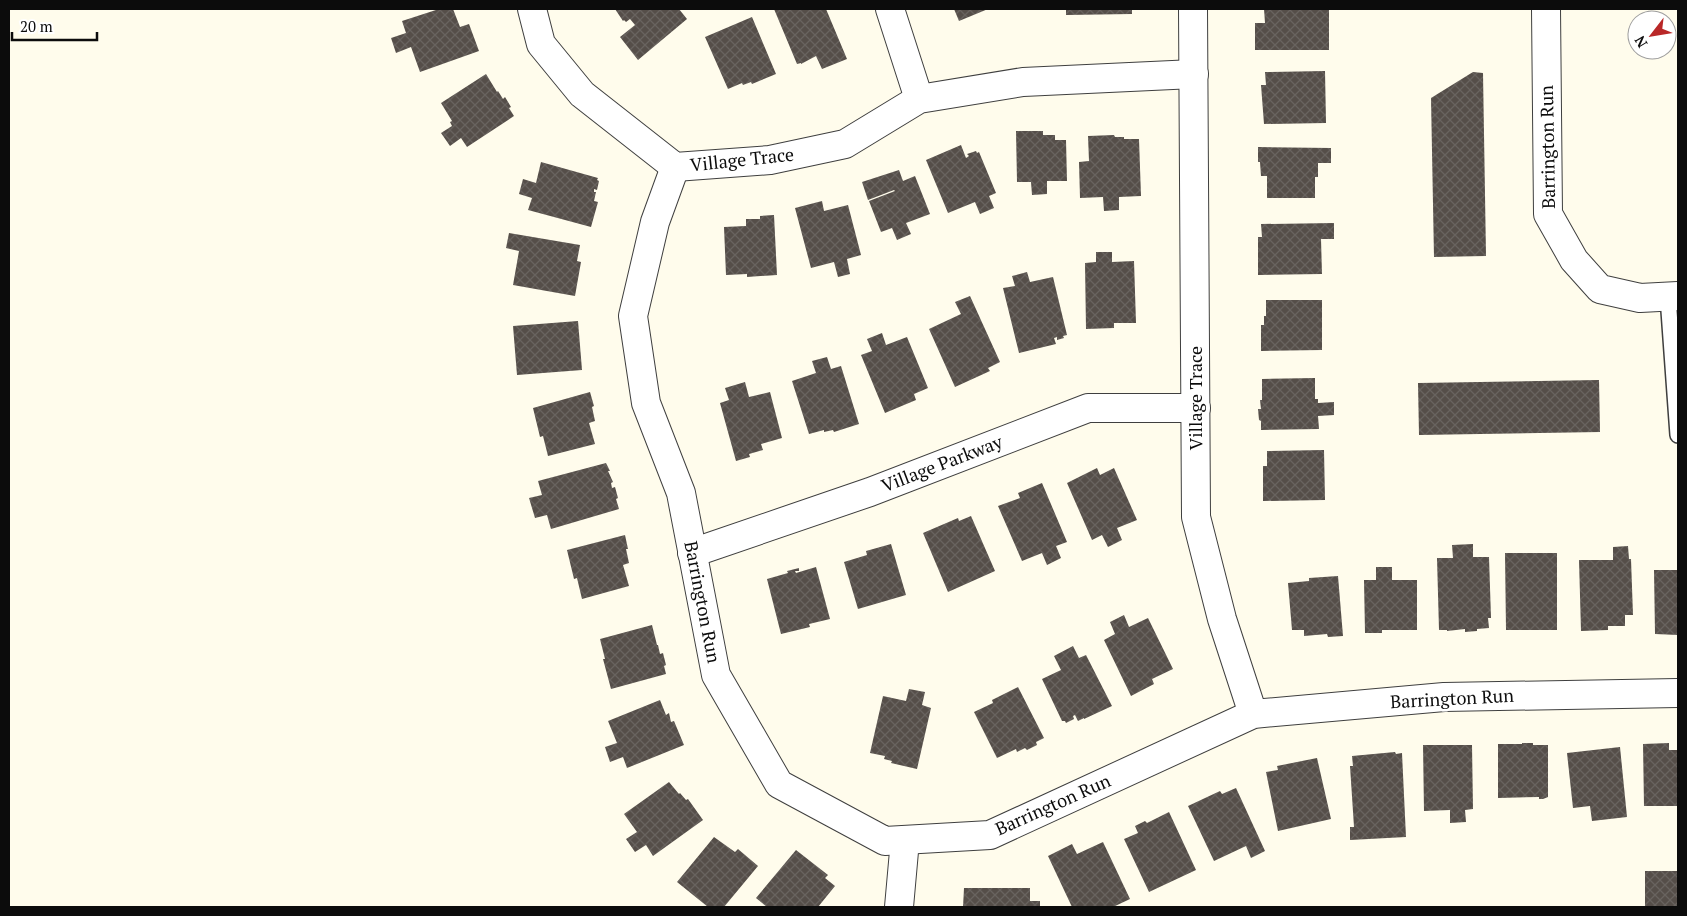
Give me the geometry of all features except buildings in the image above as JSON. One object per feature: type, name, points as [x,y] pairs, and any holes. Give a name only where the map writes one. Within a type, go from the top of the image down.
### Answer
[{"type":"street","name":"Village Trace","points":[[532,9],[541,44],[582,94],[675,166],[770,160],[845,144],[919,99],[1023,82],[1194,74]]},
{"type":"street","points":[[890,9],[919,99]]},
{"type":"street","name":"Village Trace","points":[[1194,9],[1196,517],[1222,620],[1253,714]]},
{"type":"street","name":"Barrington Run","points":[[1546,9],[1548,214],[1574,260],[1600,289],[1640,298],[1673,297]]},
{"type":"street","name":"Barrington Run","points":[[675,166],[655,222],[633,316],[646,403],[681,493],[716,675],[779,784],[885,841],[990,835],[1253,714],[1444,697],[1678,693]]},
{"type":"street","name":"Village Parkway","points":[[692,552],[870,492],[1088,408],[1196,408]]},
{"type":"street","points":[[899,907],[905,840]]},
{"type":"lane","points":[[1673,297],[1678,435]]}]
